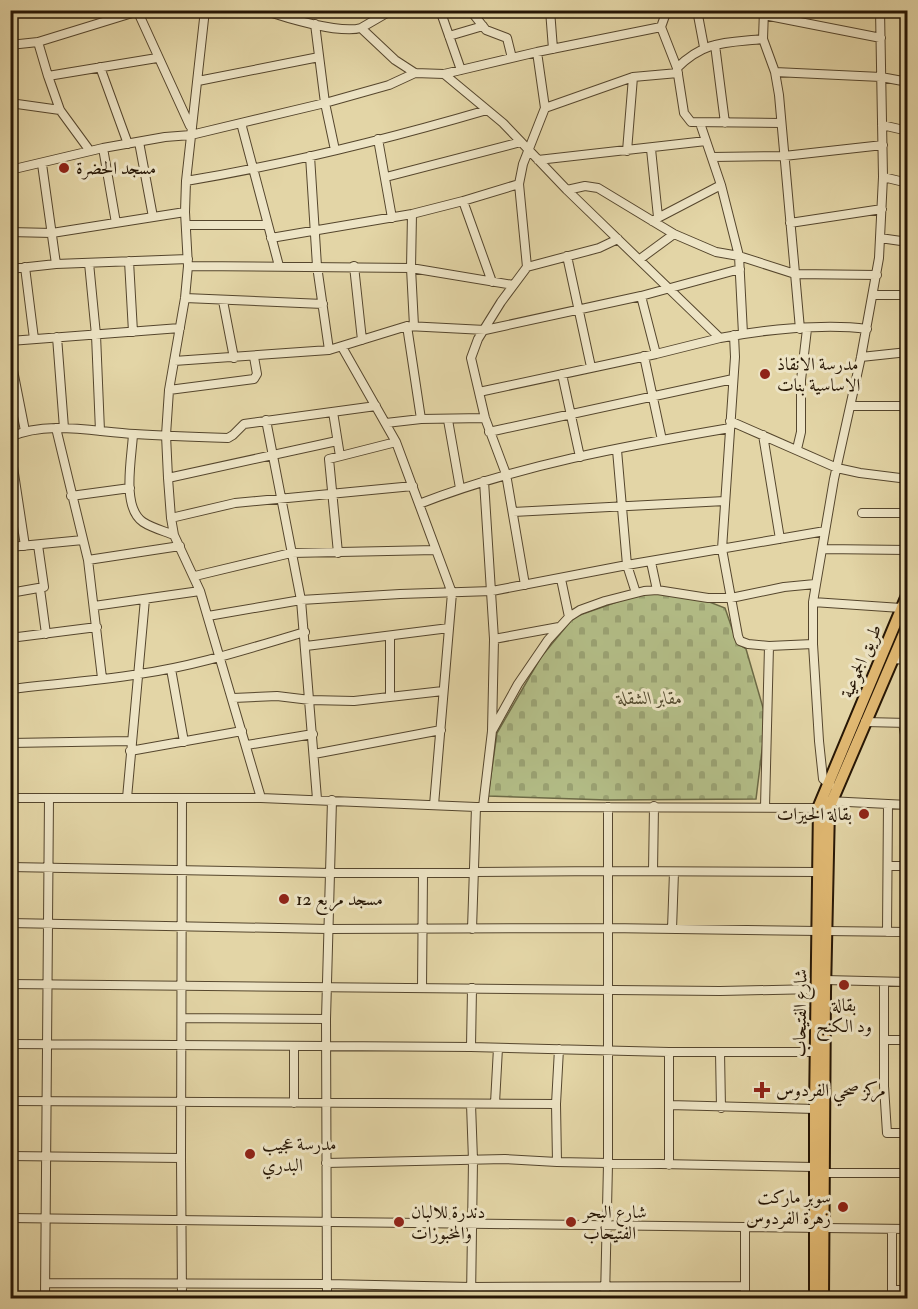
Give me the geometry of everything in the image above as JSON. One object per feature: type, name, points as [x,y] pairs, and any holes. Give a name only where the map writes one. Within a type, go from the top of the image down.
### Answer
[{"type":"main road","name":"طريق الجموعية","points":[[850,745],[908,593]]},
{"type":"main road","name":"طريق الجموعية","points":[[850,745],[865,722],[908,624]]},
{"type":"main road","points":[[825,805],[850,745]]},
{"type":"main road","name":"شارع الفتيحاب","points":[[814,1299],[825,980],[818,872],[825,805]]},
{"type":"main road","name":"شارع الفتيحاب","points":[[818,1170],[815,1109],[817,989],[822,931],[825,805]]},
{"type":"main road","name":"شارع الفتيحاب","points":[[818,1228],[823,1299]]},
{"type":"street","points":[[205,10],[186,181],[188,263],[185,298],[169,390],[166,435],[168,478],[174,535],[200,591],[261,798]]},
{"type":"street","points":[[264,10],[343,30],[361,28],[392,10]]},
{"type":"street","points":[[440,10],[461,70]]},
{"type":"street","points":[[470,10],[483,26],[507,38],[512,58]]},
{"type":"street","points":[[550,10],[553,50]]},
{"type":"street","points":[[667,10],[661,27],[677,71],[684,114],[690,122],[781,123]]},
{"type":"street","points":[[832,786],[824,779],[819,741],[813,644],[813,602],[837,468],[877,275],[884,177],[880,10]]},
{"type":"street","points":[[10,45],[38,42],[139,11],[157,58],[191,131]]},
{"type":"street","points":[[700,11],[704,47]]},
{"type":"street","points":[[797,449],[801,432],[803,329],[795,274],[775,72],[763,39],[764,13],[881,38]]},
{"type":"street","points":[[315,24],[325,103],[335,150]]},
{"type":"street","points":[[449,36],[483,26]]},
{"type":"street","points":[[10,170],[103,148],[241,123],[325,103],[389,85],[415,73],[444,74],[537,52],[661,27]]},
{"type":"street","points":[[361,28],[395,60],[415,73]]},
{"type":"street","points":[[545,108],[633,77],[677,71],[688,57],[704,47],[763,39]]},
{"type":"street","points":[[38,42],[60,110],[90,151]]},
{"type":"street","points":[[715,45],[725,123]]},
{"type":"street","points":[[527,267],[519,184],[545,108],[537,52]]},
{"type":"street","points":[[198,81],[319,57]]},
{"type":"street","points":[[48,76],[157,58]]},
{"type":"street","points":[[100,67],[128,144]]},
{"type":"street","points":[[775,72],[881,77],[908,82]]},
{"type":"street","points":[[444,74],[503,123],[567,190],[720,338]]},
{"type":"street","points":[[627,151],[633,77]]},
{"type":"street","points":[[10,103],[60,110]]},
{"type":"street","points":[[186,181],[253,170],[487,110]]},
{"type":"street","points":[[241,123],[279,266]]},
{"type":"street","points":[[700,123],[721,185],[739,256],[743,334]]},
{"type":"street","points":[[882,125],[908,131]]},
{"type":"street","points":[[378,139],[392,218]]},
{"type":"street","points":[[538,160],[706,141]]},
{"type":"street","points":[[139,142],[153,217]]},
{"type":"street","points":[[386,177],[521,142]]},
{"type":"street","points":[[712,158],[784,156],[883,145]]},
{"type":"street","points":[[103,148],[116,223]]},
{"type":"street","points":[[651,149],[655,219]]},
{"type":"street","points":[[310,156],[318,266],[329,350]]},
{"type":"street","points":[[42,164],[56,264]]},
{"type":"street","points":[[884,177],[908,183]]},
{"type":"street","points":[[271,238],[412,214],[519,184]]},
{"type":"street","points":[[655,219],[721,185]]},
{"type":"street","points":[[567,190],[585,186],[598,188],[655,219],[674,234],[697,246],[739,256],[795,274],[877,275]]},
{"type":"street","points":[[463,201],[492,282]]},
{"type":"street","points":[[790,223],[882,209]]},
{"type":"street","points":[[10,232],[52,233],[185,212]]},
{"type":"street","points":[[412,214],[411,326],[421,419]]},
{"type":"street","points":[[186,225],[267,225]]},
{"type":"street","points":[[640,259],[674,234]]},
{"type":"street","points":[[525,585],[506,474],[484,418],[471,358],[473,349],[527,267],[607,245],[618,238]]},
{"type":"street","points":[[880,238],[908,242]]},
{"type":"street","points":[[567,256],[591,367]]},
{"type":"street","points":[[10,269],[56,264],[129,261],[354,266],[411,268],[513,285]]},
{"type":"street","points":[[129,261],[133,332]]},
{"type":"street","points":[[89,263],[96,335],[100,431]]},
{"type":"street","points":[[354,266],[362,340]]},
{"type":"street","points":[[25,267],[34,339]]},
{"type":"street","points":[[174,361],[329,350],[411,326],[485,330],[641,296],[740,269]]},
{"type":"street","points":[[874,295],[908,295]]},
{"type":"street","points":[[641,296],[656,354]]},
{"type":"street","points":[[185,298],[323,304]]},
{"type":"street","points":[[223,301],[234,358]]},
{"type":"street","points":[[479,392],[734,335],[803,329],[849,327],[867,329]]},
{"type":"street","points":[[10,341],[180,328]]},
{"type":"street","points":[[734,335],[735,357],[722,549],[740,641],[770,646],[813,644]]},
{"type":"street","points":[[57,337],[60,428],[71,496],[88,560],[102,678]]},
{"type":"street","points":[[342,347],[396,442],[452,593],[434,805]]},
{"type":"street","points":[[861,357],[908,352]]},
{"type":"street","points":[[10,355],[25,431]]},
{"type":"street","points":[[644,356],[662,440]]},
{"type":"street","points":[[169,390],[254,379],[257,374],[254,357]]},
{"type":"street","points":[[562,374],[580,457]]},
{"type":"street","points":[[489,432],[733,379]]},
{"type":"street","points":[[10,438],[25,431],[60,428],[228,438],[244,424],[376,406]]},
{"type":"street","points":[[851,406],[908,406]]},
{"type":"street","points":[[333,412],[340,456]]},
{"type":"street","points":[[386,423],[421,419],[484,418]]},
{"type":"street","points":[[266,420],[301,600],[317,799]]},
{"type":"street","points":[[448,420],[460,488]]},
{"type":"street","points":[[419,504],[506,474],[730,424],[763,435],[837,468],[908,479]]},
{"type":"street","points":[[133,434],[130,488],[133,508],[142,521],[174,535]]},
{"type":"street","points":[[763,435],[780,539]]},
{"type":"street","points":[[168,478],[338,441]]},
{"type":"street","points":[[338,553],[329,462],[332,458],[396,442]]},
{"type":"street","points":[[10,447],[13,480],[25,546]]},
{"type":"street","points":[[617,450],[627,565],[636,593]]},
{"type":"street","points":[[472,929],[479,807],[492,730],[494,639],[484,481]]},
{"type":"street","points":[[171,518],[235,503],[280,497],[413,486]]},
{"type":"street","points":[[71,496],[130,488]]},
{"type":"street","points":[[513,512],[725,501]]},
{"type":"street","points":[[862,513],[908,513]]},
{"type":"street","points":[[208,616],[301,600],[492,591],[825,531]]},
{"type":"street","points":[[10,547],[83,540]]},
{"type":"street","points":[[10,593],[40,589],[44,586],[38,544]]},
{"type":"street","points":[[88,560],[180,546]]},
{"type":"street","points":[[822,549],[908,550]]},
{"type":"street","points":[[195,576],[291,553],[436,550]]},
{"type":"street","points":[[651,562],[657,590]]},
{"type":"street","points":[[561,579],[569,617]]},
{"type":"street","points":[[492,730],[518,684],[548,640],[569,617],[580,610],[605,601],[657,590],[731,598],[784,587],[815,584]]},
{"type":"street","points":[[40,589],[46,634]]},
{"type":"street","points":[[94,606],[200,591]]},
{"type":"street","points":[[126,798],[145,598]]},
{"type":"street","points":[[813,602],[901,608]]},
{"type":"street","points":[[10,638],[97,627]]},
{"type":"street","points":[[494,639],[559,627]]},
{"type":"street","points":[[306,646],[449,628]]},
{"type":"street","points":[[10,689],[138,675],[171,669],[305,632]]},
{"type":"street","points":[[390,636],[390,697]]},
{"type":"street","points":[[765,807],[770,646]]},
{"type":"street","points":[[893,659],[908,660]]},
{"type":"street","points":[[171,669],[184,742]]},
{"type":"street","points":[[233,698],[272,696],[354,701],[443,691]]},
{"type":"street","points":[[865,722],[905,723],[908,752]]},
{"type":"street","points":[[314,754],[441,730]]},
{"type":"street","points":[[130,751],[242,731]]},
{"type":"street","points":[[247,745],[313,735]]},
{"type":"street","points":[[10,743],[131,741]]},
{"type":"street","points":[[10,798],[317,799],[479,807],[908,805]]},
{"type":"street","points":[[45,1299],[49,798]]},
{"type":"street","points":[[182,798],[182,1299]]},
{"type":"street","points":[[327,1299],[325,1103],[332,800]]},
{"type":"street","points":[[887,932],[888,804]]},
{"type":"street","points":[[653,871],[654,806]]},
{"type":"street","points":[[605,1299],[608,1164],[608,807]]},
{"type":"street","points":[[888,866],[908,866]]},
{"type":"street","points":[[10,867],[330,873],[818,872]]},
{"type":"street","points":[[672,929],[674,872]]},
{"type":"street","points":[[422,988],[423,873]]},
{"type":"street","points":[[10,923],[183,927],[607,928],[908,932]]},
{"type":"street","points":[[825,980],[908,982]]},
{"type":"street","points":[[885,982],[884,1086],[887,1133],[908,1134]]},
{"type":"street","points":[[10,984],[720,991],[817,989]]},
{"type":"street","points":[[471,1047],[472,988]]},
{"type":"street","points":[[182,1018],[326,1019]]},
{"type":"street","points":[[885,1040],[908,1040]]},
{"type":"street","points":[[10,1044],[816,1052]]},
{"type":"street","points":[[294,1046],[294,1103]]},
{"type":"street","points":[[495,1104],[498,1048]]},
{"type":"street","points":[[556,1162],[559,1049]]},
{"type":"street","points":[[669,1052],[669,1165]]},
{"type":"street","points":[[720,1052],[721,1108]]},
{"type":"street","points":[[10,1101],[556,1104]]},
{"type":"street","points":[[471,1104],[473,1160],[471,1299]]},
{"type":"street","points":[[669,1105],[815,1109]]},
{"type":"street","points":[[10,1156],[181,1158]]},
{"type":"street","points":[[326,1162],[505,1159],[908,1173]]},
{"type":"street","points":[[10,1218],[908,1229]]},
{"type":"street","points":[[745,1227],[745,1299]]},
{"type":"street","points":[[892,1229],[892,1294],[908,1290]]},
{"type":"street","points":[[46,1283],[605,1288],[745,1286]]},
{"type":"green space","name":"مقابر الشقلة","points":[[651,590],[694,596],[725,608],[737,643],[746,649],[766,718],[756,799],[607,800],[488,796],[497,733],[541,657],[574,617]]},
{"type":"place","name":"مسجد الحضرة","points":[[64,168]]},
{"type":"place","name":"مدرسة الانقاذ الاساسية بنات","points":[[765,374]]},
{"type":"place","name":"بقالة الخيرات","points":[[864,814]]},
{"type":"place","name":"مسجد مربع 12","points":[[284,899]]},
{"type":"place","name":"بقالة ود الكنج","points":[[844,985]]},
{"type":"place","name":"مركز صحي الفردوس","points":[[762,1090]]},
{"type":"place","name":"مدرسة عجيب البدري","points":[[250,1154]]},
{"type":"place","name":"سوبر ماركت زهرة الفردوس","points":[[843,1207]]},
{"type":"place","name":"دندرة للالبان والمخبوزات","points":[[399,1222]]},
{"type":"place","name":"شارع البحر الفتيحاب","points":[[571,1222]]}]
